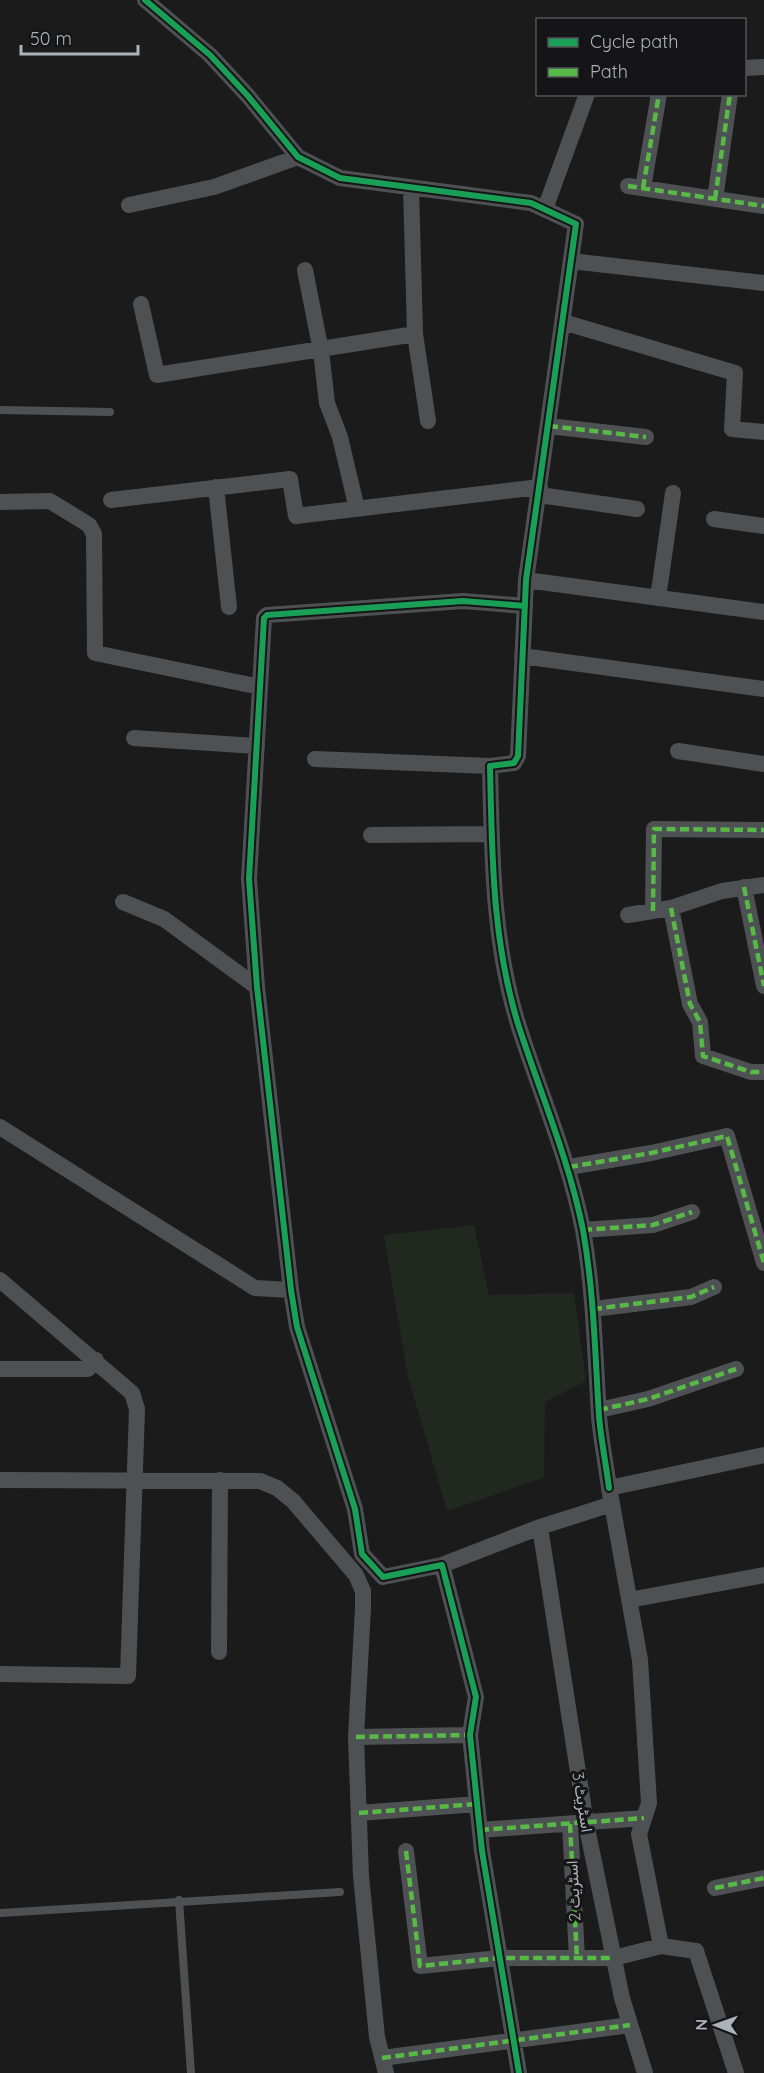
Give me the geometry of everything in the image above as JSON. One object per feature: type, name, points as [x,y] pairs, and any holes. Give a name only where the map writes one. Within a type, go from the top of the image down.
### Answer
[{"type":"street","points":[[145,0],[210,55],[248,96],[298,157],[340,178],[531,203],[576,224],[526,580],[518,761],[490,766],[315,759]]},
{"type":"street","points":[[746,68],[764,67]]},
{"type":"street","points":[[545,209],[586,96]]},
{"type":"street","points":[[658,96],[635,187],[764,206]]},
{"type":"street","points":[[715,199],[730,96]]},
{"type":"street","points":[[129,205],[214,187],[298,157]]},
{"type":"street","points":[[411,187],[415,334],[428,421]]},
{"type":"street","points":[[571,261],[764,283]]},
{"type":"street","points":[[304,270],[321,351],[327,403],[340,437],[357,509]]},
{"type":"street","points":[[141,304],[157,375],[321,351],[415,334]]},
{"type":"street","points":[[563,322],[735,373],[732,429],[764,432]]},
{"type":"street","points":[[549,426],[646,437]]},
{"type":"street","points":[[111,500],[290,479],[296,516],[539,491],[637,509]]},
{"type":"street","points":[[216,487],[229,607]]},
{"type":"street","points":[[658,598],[673,493]]},
{"type":"street","points":[[0,502],[50,501],[89,525],[94,534],[95,652],[260,687]]},
{"type":"street","points":[[714,519],[764,526]]},
{"type":"street","points":[[526,580],[764,612]]},
{"type":"street","points":[[525,606],[463,601],[267,615],[264,618],[249,879],[257,987],[297,1327],[355,1509],[362,1554],[383,1577],[442,1565],[540,1527],[611,1496],[764,1455]]},
{"type":"street","points":[[522,656],[764,689]]},
{"type":"street","points":[[134,738],[257,746]]},
{"type":"street","points":[[678,751],[764,764]]},
{"type":"street","points":[[490,766],[494,896],[500,940],[519,1026],[569,1167],[583,1230],[593,1309],[599,1410],[611,1496],[640,1660],[649,1803],[639,1834],[661,1946]]},
{"type":"street","points":[[654,911],[654,829],[764,830]]},
{"type":"street","points":[[371,835],[492,834]]},
{"type":"street","points":[[628,915],[671,908],[722,891],[764,885]]},
{"type":"street","points":[[744,887],[764,986]]},
{"type":"street","points":[[123,902],[164,919],[257,987]]},
{"type":"street","points":[[671,908],[690,1004],[700,1022],[703,1056],[752,1072],[764,1072]]},
{"type":"street","points":[[0,1127],[255,1288],[291,1290]]},
{"type":"street","points":[[569,1167],[651,1153],[727,1136],[764,1263]]},
{"type":"street","points":[[583,1230],[653,1225],[692,1212]]},
{"type":"street","points":[[0,1280],[96,1360],[132,1393],[136,1400],[128,1676],[0,1674]]},
{"type":"street","points":[[593,1309],[692,1297],[714,1287]]},
{"type":"street","points":[[0,1369],[88,1369],[96,1360]]},
{"type":"street","points":[[599,1410],[648,1399],[736,1369]]},
{"type":"street","points":[[0,1480],[260,1480],[277,1488],[293,1501],[356,1575],[363,1591],[356,1737],[361,1876],[376,2037],[384,2066],[514,2041],[630,2025]]},
{"type":"street","points":[[219,1652],[220,1480]]},
{"type":"street","name":"اسٹریٹ 3","points":[[540,1527],[578,1823],[630,2025],[645,2073]]},
{"type":"street","points":[[442,1565],[476,1697],[470,1735],[477,1804],[519,2073]]},
{"type":"street","points":[[629,1600],[764,1575]]},
{"type":"street","points":[[356,1737],[470,1735]]},
{"type":"street","points":[[359,1813],[477,1804]]},
{"type":"street","points":[[480,1830],[644,1818]]},
{"type":"street","name":"اسٹریٹ 2","points":[[577,1958],[578,1823]]},
{"type":"street","points":[[406,1851],[420,1965],[500,1958],[614,1958],[661,1946],[696,1951],[736,2073]]},
{"type":"street","points":[[715,1888],[764,1878]]},
{"type":"lane","points":[[0,410],[110,412]]},
{"type":"lane","points":[[0,1912],[340,1892]]},
{"type":"lane","points":[[179,1900],[191,2073]]},
{"type":"shaded area","points":[[474,1225],[489,1295],[574,1293],[586,1381],[545,1402],[544,1478],[447,1511],[408,1377],[384,1235]]},
{"type":"marked path","points":[[643,188],[659,96]]},
{"type":"marked path","points":[[715,199],[730,96]]},
{"type":"marked path","points":[[628,186],[764,206]]},
{"type":"marked path","points":[[549,426],[646,437]]},
{"type":"marked path","points":[[653,911],[654,829],[764,830]]},
{"type":"marked path","points":[[744,887],[764,986]]},
{"type":"marked path","points":[[671,908],[690,1004],[700,1022],[703,1056],[751,1072],[764,1072]]},
{"type":"marked path","points":[[569,1167],[651,1153],[727,1136],[764,1263]]},
{"type":"marked path","points":[[583,1230],[653,1225],[692,1212]]},
{"type":"marked path","points":[[593,1309],[691,1297],[714,1287]]},
{"type":"marked path","points":[[599,1410],[648,1399],[736,1369]]},
{"type":"marked path","points":[[356,1737],[470,1735]]},
{"type":"marked path","points":[[359,1813],[477,1804]]},
{"type":"marked path","points":[[480,1830],[644,1818]]},
{"type":"marked path","points":[[570,1824],[577,1958]]},
{"type":"marked path","points":[[406,1851],[420,1966],[500,1958],[614,1958]]},
{"type":"marked path","points":[[715,1888],[764,1878]]},
{"type":"marked path","points":[[382,2058],[630,2025]]},
{"type":"cycle path","points":[[145,0],[210,55],[248,96],[298,157],[340,178],[531,203],[576,224],[526,580],[518,756],[514,763],[490,766],[495,898],[503,963],[519,1027],[562,1153],[583,1230],[592,1300],[600,1425],[609,1488]]},
{"type":"cycle path","points":[[519,2073],[482,1851],[470,1735],[476,1697],[442,1565],[383,1577],[362,1554],[355,1509],[297,1327],[257,987],[249,879],[264,618],[267,615],[463,601],[525,606]]}]
